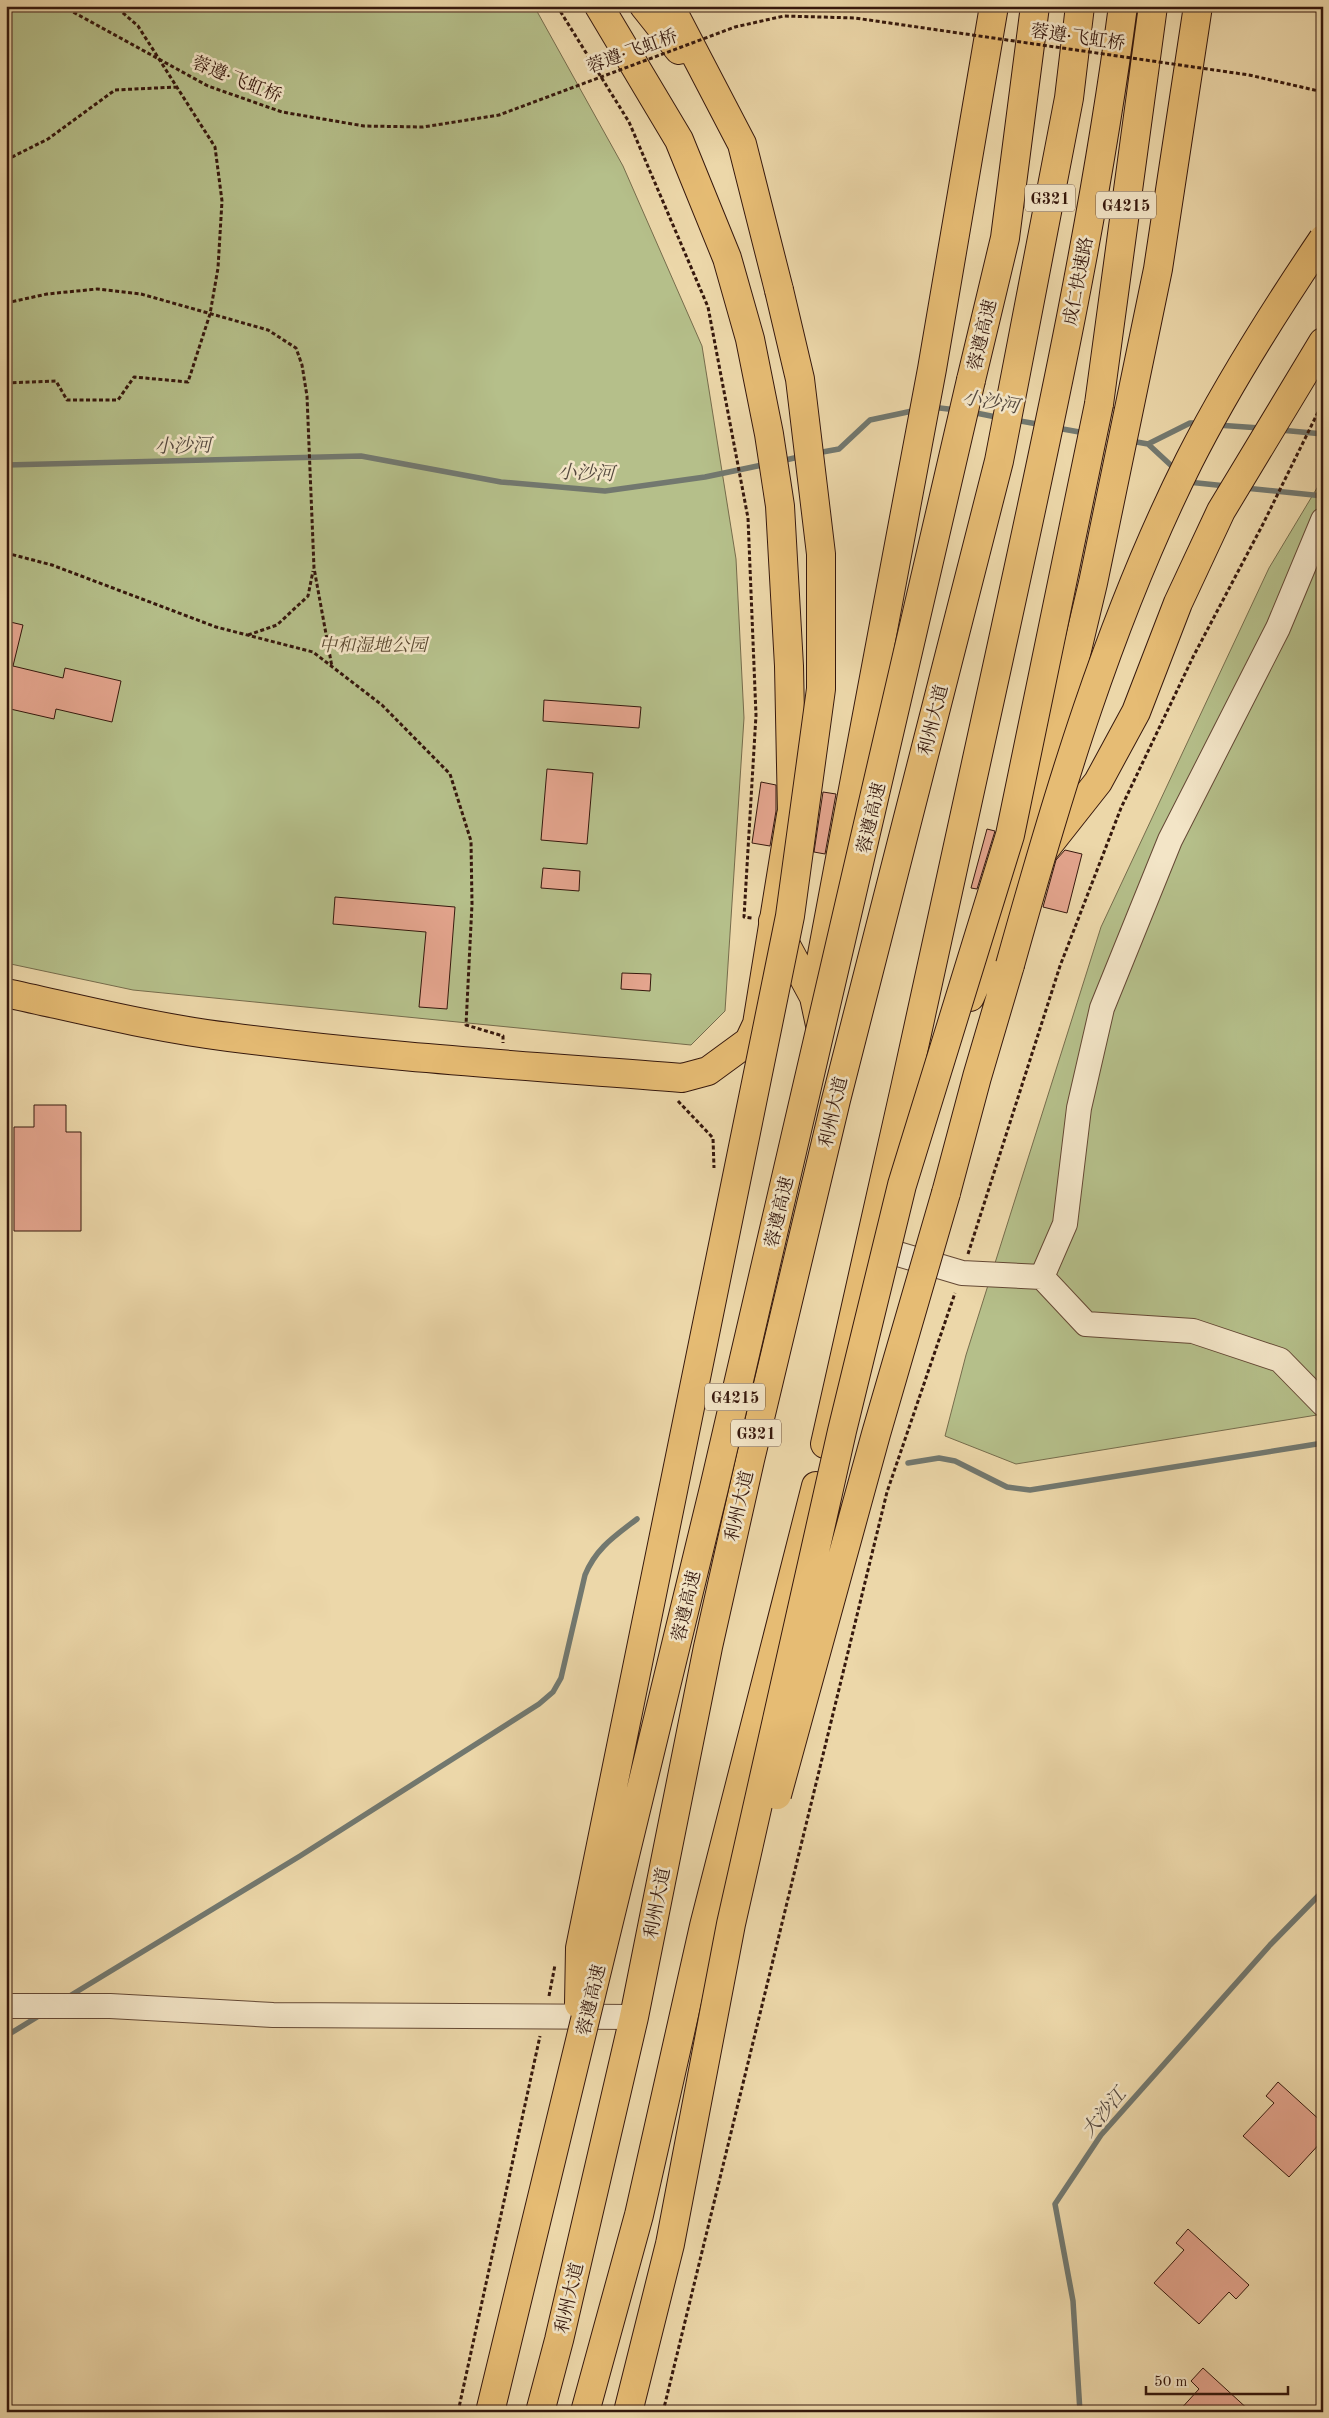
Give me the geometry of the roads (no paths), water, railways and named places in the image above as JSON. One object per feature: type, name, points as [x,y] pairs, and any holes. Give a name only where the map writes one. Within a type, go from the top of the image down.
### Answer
[{"type":"main road","points":[[6,993],[130,1021],[228,1037],[482,1062],[682,1078],[708,1071],[749,1041],[757,1024],[792,814],[789,666],[780,506],[769,434],[750,339],[727,258],[679,140],[599,6]]},
{"type":"main road","points":[[644,6],[717,96]]},
{"type":"main road","points":[[579,2052],[580,1948],[790,916],[821,689],[821,554],[800,379],[742,144],[670,6]]},
{"type":"main road","points":[[814,997],[917,440],[932,369],[994,6]]},
{"type":"main road","name":"蓉遵高速","points":[[490,2412],[513,2309],[579,2052],[834,979],[1005,238],[1035,6]]},
{"type":"main road","name":"利州大道","points":[[540,2412],[559,2340],[634,2017],[708,1646],[836,1100],[999,461],[1069,98],[1080,6]]},
{"type":"main road","name":"成仁快速路","points":[[884,1191],[1056,393],[1096,187],[1123,6]]},
{"type":"main road","name":"G4215","points":[[628,2412],[670,2244],[731,1924],[842,1431],[902,1185],[1010,835],[1054,631],[1098,404],[1153,6]]},
{"type":"main road","points":[[884,1191],[1023,877],[1092,583],[1158,269],[1198,6]]},
{"type":"main road","points":[[731,1924],[782,1782],[876,1434],[946,1193],[976,1077],[1046,834],[1099,671],[1148,552],[1190,461],[1281,301],[1323,239]]},
{"type":"main road","points":[[1023,877],[1098,782],[1136,712],[1178,603],[1221,511],[1323,342]]},
{"type":"main road","points":[[773,921],[814,997],[836,1100]]},
{"type":"main road","name":"G321","points":[[585,2412],[639,2215],[704,1926],[810,1510],[884,1191]]},
{"type":"street","points":[[1042,1277],[1065,1224],[1079,1108],[1102,1008],[1170,840],[1278,628],[1323,520]]},
{"type":"street","points":[[871,1246],[962,1273],[1042,1277],[1086,1324],[1192,1331],[1280,1360],[1323,1404]]},
{"type":"street","points":[[13,2006],[110,2006],[274,2015],[634,2017]]},
{"type":"waterway","name":"小沙河","points":[[931,407],[957,410]]},
{"type":"waterway","name":"小沙河","points":[[817,453],[839,449],[870,420],[917,410]]},
{"type":"waterway","name":"小沙河","points":[[971,412],[1001,418]]},
{"type":"waterway","name":"小沙河","points":[[1015,420],[1043,425]]},
{"type":"waterway","name":"小沙河","points":[[1148,444],[1190,423],[1201,423]]},
{"type":"waterway","name":"小沙河","points":[[1217,425],[1260,428]]},
{"type":"waterway","name":"小沙河","points":[[1057,428],[1085,433]]},
{"type":"waterway","name":"小沙河","points":[[1280,430],[1323,434]]},
{"type":"waterway","name":"小沙河","points":[[1131,441],[1148,444],[1176,470]]},
{"type":"waterway","name":"小沙河","points":[[6,465],[361,456],[501,482],[605,491],[705,477],[767,464]]},
{"type":"waterway","name":"小沙河","points":[[781,461],[803,456]]},
{"type":"waterway","name":"小沙河","points":[[1188,482],[1226,486]]},
{"type":"waterway","name":"小沙河","points":[[1245,488],[1323,496]]},
{"type":"waterway","points":[[908,1463],[939,1458],[955,1461],[1007,1487],[1030,1490],[1323,1443]]},
{"type":"waterway","points":[[68,1997],[300,1856],[539,1704],[553,1692],[561,1678],[585,1575],[589,1566],[607,1543],[637,1519]]},
{"type":"waterway","name":"大沙江","points":[[1080,2412],[1073,2301],[1055,2204],[1101,2135],[1270,1945],[1323,1891]]},
{"type":"waterway","points":[[6,2036],[42,2014]]},
{"type":"park label","name":"中和湿地公园","points":[[373,645]]}]
